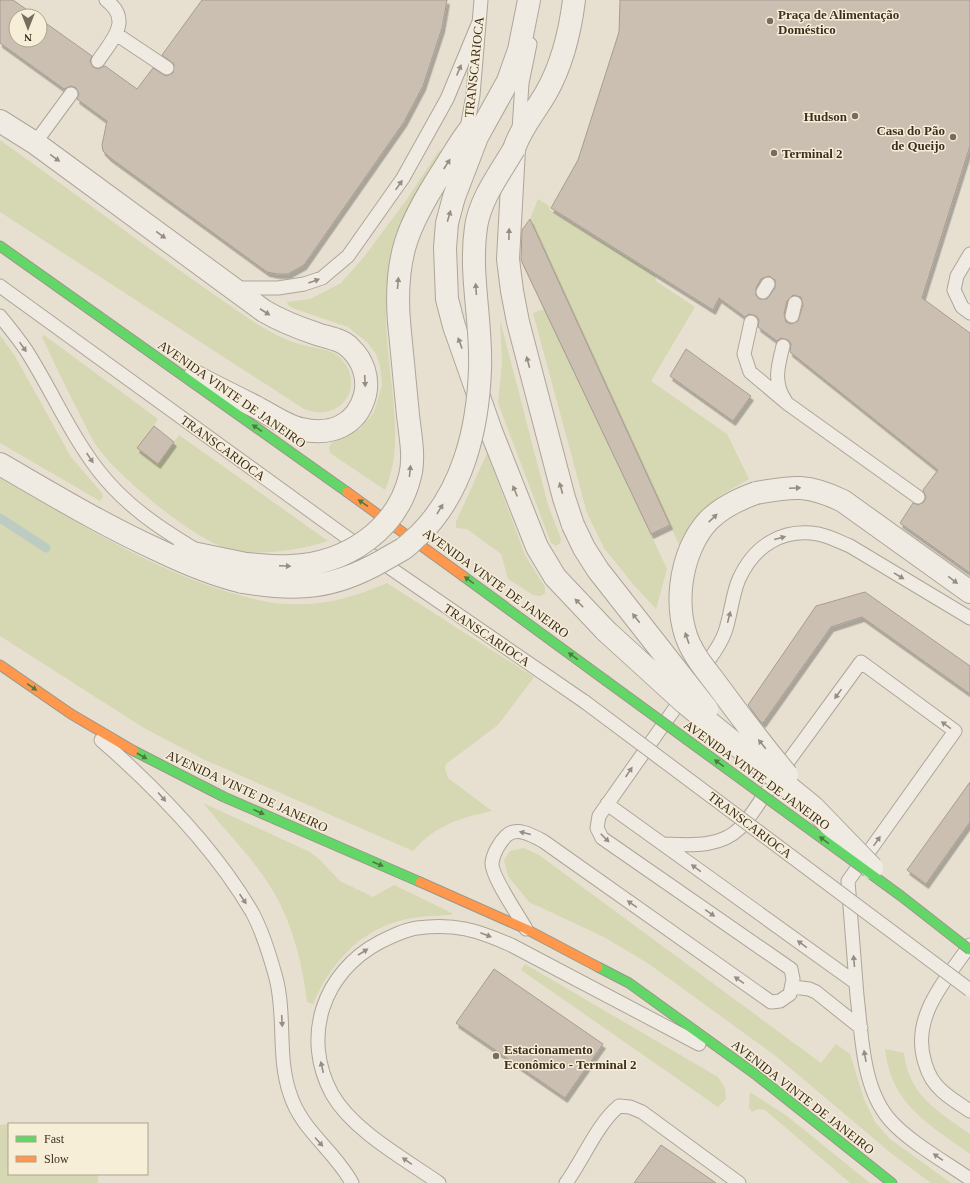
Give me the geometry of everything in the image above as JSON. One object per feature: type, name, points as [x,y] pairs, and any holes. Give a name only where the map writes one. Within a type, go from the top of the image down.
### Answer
[{"type":"street","points":[[529,0],[519,50],[508,80],[477,137],[456,191],[447,223],[444,273],[447,299],[454,326],[491,431],[537,547],[545,563],[559,582],[606,631],[685,703],[813,807]]},
{"type":"street","points":[[114,529],[176,550],[205,556],[272,587],[296,587],[341,581],[361,573],[404,548],[438,513],[465,461],[477,411],[480,367],[473,249],[476,226],[481,208],[516,141],[546,93],[557,71],[570,26],[574,0]]},
{"type":"street","points":[[0,464],[114,529],[194,566],[223,577],[291,566],[315,564],[337,557],[358,547],[379,531],[394,514],[403,497],[411,475],[412,445],[399,322],[397,284],[405,244],[409,232],[428,193],[466,134],[498,97]]},
{"type":"street","points":[[0,121],[35,143],[276,318],[336,339],[350,347],[364,367],[366,379],[362,404],[347,424],[335,430],[320,432],[299,429],[154,355]]},
{"type":"street","points":[[516,141],[508,259],[512,291],[518,322],[564,498],[573,525],[584,548],[598,570],[738,747]]},
{"type":"street","name":"AVENIDA VINTE DE JANEIRO","points":[[0,246],[391,523],[900,896],[970,950]]},
{"type":"street","points":[[900,896],[813,807],[748,726],[693,651],[687,638],[681,599],[682,577],[686,559],[708,521],[727,506],[756,493],[781,488],[807,488],[826,493],[843,501],[970,592]]},
{"type":"street","name":"AVENIDA VINTE DE JANEIRO","points":[[0,665],[71,714],[153,762],[224,797],[526,929],[629,983],[755,1074],[892,1183]]},
{"type":"lane","points":[[98,61],[120,26],[120,17],[117,9],[106,0]]},
{"type":"lane","name":"TRANSCARIOCA","points":[[466,134],[473,95],[481,0]]},
{"type":"lane","points":[[516,141],[522,84],[537,0]]},
{"type":"lane","points":[[234,288],[278,288],[304,284],[322,278],[348,256],[407,172],[447,99],[479,22]]},
{"type":"lane","points":[[116,34],[167,68]]},
{"type":"lane","points":[[35,143],[71,94]]},
{"type":"lane","points":[[970,254],[957,276],[954,290],[962,307],[970,313]]},
{"type":"lane","name":"TRANSCARIOCA","points":[[0,286],[361,548],[585,702],[970,990]]},
{"type":"lane","points":[[0,316],[25,349],[78,440],[98,470],[117,491],[158,528],[205,556]]},
{"type":"lane","points":[[751,322],[744,354],[750,372],[788,404],[918,497]]},
{"type":"lane","points":[[783,346],[777,369],[777,382],[780,392],[788,404]]},
{"type":"lane","points":[[526,929],[495,875],[492,864],[495,853],[501,841],[508,834],[517,831],[531,834],[542,841],[770,1002],[780,1001],[790,994],[793,987],[791,969],[602,838],[597,828],[599,816],[717,648],[727,627],[739,579],[759,549],[771,540],[800,534],[818,534],[850,546],[970,618]]},
{"type":"lane","points":[[664,844],[700,846],[722,840],[740,828],[861,662],[954,731],[848,881],[861,1028],[868,1074],[874,1091],[881,1107],[890,1120],[902,1132],[970,1179]]},
{"type":"lane","points":[[71,714],[147,781],[215,858],[253,913],[276,979],[282,1008],[285,1073],[290,1095],[299,1115],[352,1183]]},
{"type":"lane","points":[[607,804],[856,983]]},
{"type":"lane","points":[[439,1183],[374,1138],[353,1119],[333,1095],[325,1078],[320,1060],[320,1024],[328,992],[342,971],[357,956],[394,935],[416,928],[464,928],[485,934],[511,945],[755,1074]]},
{"type":"lane","points":[[970,945],[933,998],[926,1012],[921,1041],[925,1064],[934,1082],[942,1091],[970,1111]]},
{"type":"lane","points":[[793,987],[809,989],[816,992],[861,1028]]},
{"type":"lane","points":[[566,1183],[600,1129],[619,1106],[630,1107],[642,1112],[739,1183]]},
{"type":"green space","points":[[0,140],[254,322],[293,342],[324,349],[337,355],[346,365],[351,376],[351,387],[347,397],[340,406],[330,411],[318,412],[304,409],[0,212]]},
{"type":"green space","points":[[441,150],[442,153],[401,239],[390,275],[387,294],[386,318],[395,419],[395,444],[392,468],[385,490],[330,453],[329,448],[331,443],[360,429],[374,412],[382,385],[380,366],[376,354],[368,343],[348,327],[295,309],[288,305],[287,302],[310,299],[341,283],[364,257],[407,199],[438,152]]},
{"type":"green space","points":[[538,199],[549,206],[550,210],[655,275],[656,281],[695,307],[651,381],[727,434],[749,479],[721,495],[698,517],[680,547],[530,219]]},
{"type":"green space","points":[[544,309],[667,569],[656,609],[633,584],[604,548],[587,513],[533,313]]},
{"type":"green space","points":[[500,320],[548,505],[561,539],[560,543],[556,546],[551,543],[498,403],[502,363]]},
{"type":"green space","points":[[0,335],[15,356],[71,457],[102,493],[103,497],[100,501],[0,443]]},
{"type":"green space","points":[[44,335],[158,419],[154,426],[158,464],[179,435],[328,541],[292,550],[266,552],[240,551],[229,549],[214,543],[178,521],[140,491],[109,461],[98,448],[42,337]]},
{"type":"green space","points":[[487,453],[525,555],[545,587],[545,593],[541,596],[533,595],[508,579],[501,554],[467,529],[456,528],[456,522]]},
{"type":"green space","points":[[0,477],[84,526],[142,557],[201,583],[246,597],[281,604],[314,604],[339,600],[387,583],[534,677],[498,725],[446,764],[445,768],[448,778],[492,811],[459,820],[439,829],[430,835],[413,851],[205,760],[144,728],[0,636]]},
{"type":"green space","points":[[203,803],[310,852],[340,881],[373,897],[394,885],[452,913],[451,915],[425,916],[405,919],[384,926],[371,933],[358,942],[336,964],[327,977],[313,1004],[307,1002],[297,950],[289,924],[278,900],[271,887],[253,862]]},
{"type":"green space","points":[[524,848],[539,855],[821,1063],[836,1044],[850,1054],[864,1099],[875,1122],[890,1139],[951,1183],[931,1183],[892,1154],[777,1057],[649,964],[604,937],[529,902],[508,876],[504,860],[510,851]]},
{"type":"green space","points":[[525,964],[718,1077],[725,1088],[726,1099],[718,1107],[521,970]]},
{"type":"green space","points":[[885,1049],[904,1053],[907,1068],[912,1081],[927,1101],[936,1110],[970,1134],[970,1154],[940,1133],[914,1111],[904,1099],[895,1085],[889,1068]]},
{"type":"green space","points":[[750,1092],[787,1116],[870,1183],[850,1183],[765,1110],[758,1109],[752,1112],[749,1108]]},
{"type":"green space","points":[[8,1124],[8,1175],[98,1175],[98,1183],[0,1183],[0,1125]]},
{"type":"building","points":[[0,0],[13,0],[24,8],[8,8],[8,48],[48,48],[48,25],[92,56],[90,61],[93,67],[98,69],[105,66],[137,89],[153,68],[166,76],[173,73],[174,64],[162,55],[202,0],[447,0],[442,28],[423,86],[404,122],[304,265],[288,274],[267,272],[109,157],[103,151],[102,145],[107,121],[77,99],[79,94],[76,88],[71,86],[64,89],[0,43]]},
{"type":"building","name":"Terminal 2","points":[[620,0],[970,0],[970,146],[922,298],[970,333],[970,573],[900,523],[913,503],[918,505],[924,502],[926,497],[923,490],[938,470],[790,352],[791,344],[788,340],[781,338],[777,341],[758,327],[759,320],[756,316],[749,314],[745,317],[719,298],[713,310],[551,208],[578,160],[619,32]],"holes":[[[769,276],[775,280],[775,288],[767,299],[759,299],[756,295],[756,288],[761,279]],[[793,295],[801,297],[803,305],[798,321],[791,324],[786,322],[784,314],[787,301]]]},
{"type":"building","points":[[530,219],[670,525],[651,534],[521,260],[522,230]]},
{"type":"building","points":[[686,349],[751,396],[733,421],[670,376]]},
{"type":"building","points":[[154,426],[174,442],[158,464],[137,448]]},
{"type":"building","points":[[865,592],[970,666],[970,694],[862,617],[831,627],[763,723],[760,721],[748,705],[816,606]]},
{"type":"building","points":[[970,782],[970,822],[926,884],[907,870]]},
{"type":"building","points":[[494,969],[603,1044],[565,1098],[456,1023]]},
{"type":"building","points":[[661,1145],[716,1183],[634,1183]]},
{"type":"waterway","points":[[0,518],[46,548]]},
{"type":"traffic: fast","points":[[0,246],[347,492]]},
{"type":"traffic: fast","points":[[463,576],[605,680]]},
{"type":"traffic: fast","points":[[605,680],[901,896],[970,950]]},
{"type":"traffic: fast","points":[[134,751],[224,797],[420,882]]},
{"type":"traffic: fast","points":[[598,967],[629,983],[755,1074],[892,1183]]},
{"type":"traffic: slow","points":[[347,492],[463,576]]},
{"type":"traffic: slow","points":[[0,665],[71,714],[134,751]]},
{"type":"traffic: slow","points":[[420,882],[526,929],[598,967]]},
{"type":"place","name":"Praça de Alimentação Doméstico","points":[[770,21]]},
{"type":"place","name":"Hudson","points":[[855,116]]},
{"type":"place","name":"Casa do Pão de Queijo","points":[[953,137]]},
{"type":"place","name":"Terminal 2","points":[[774,153]]},
{"type":"place","name":"Estacionamento Econômico - Terminal 2","points":[[496,1056]]}]
